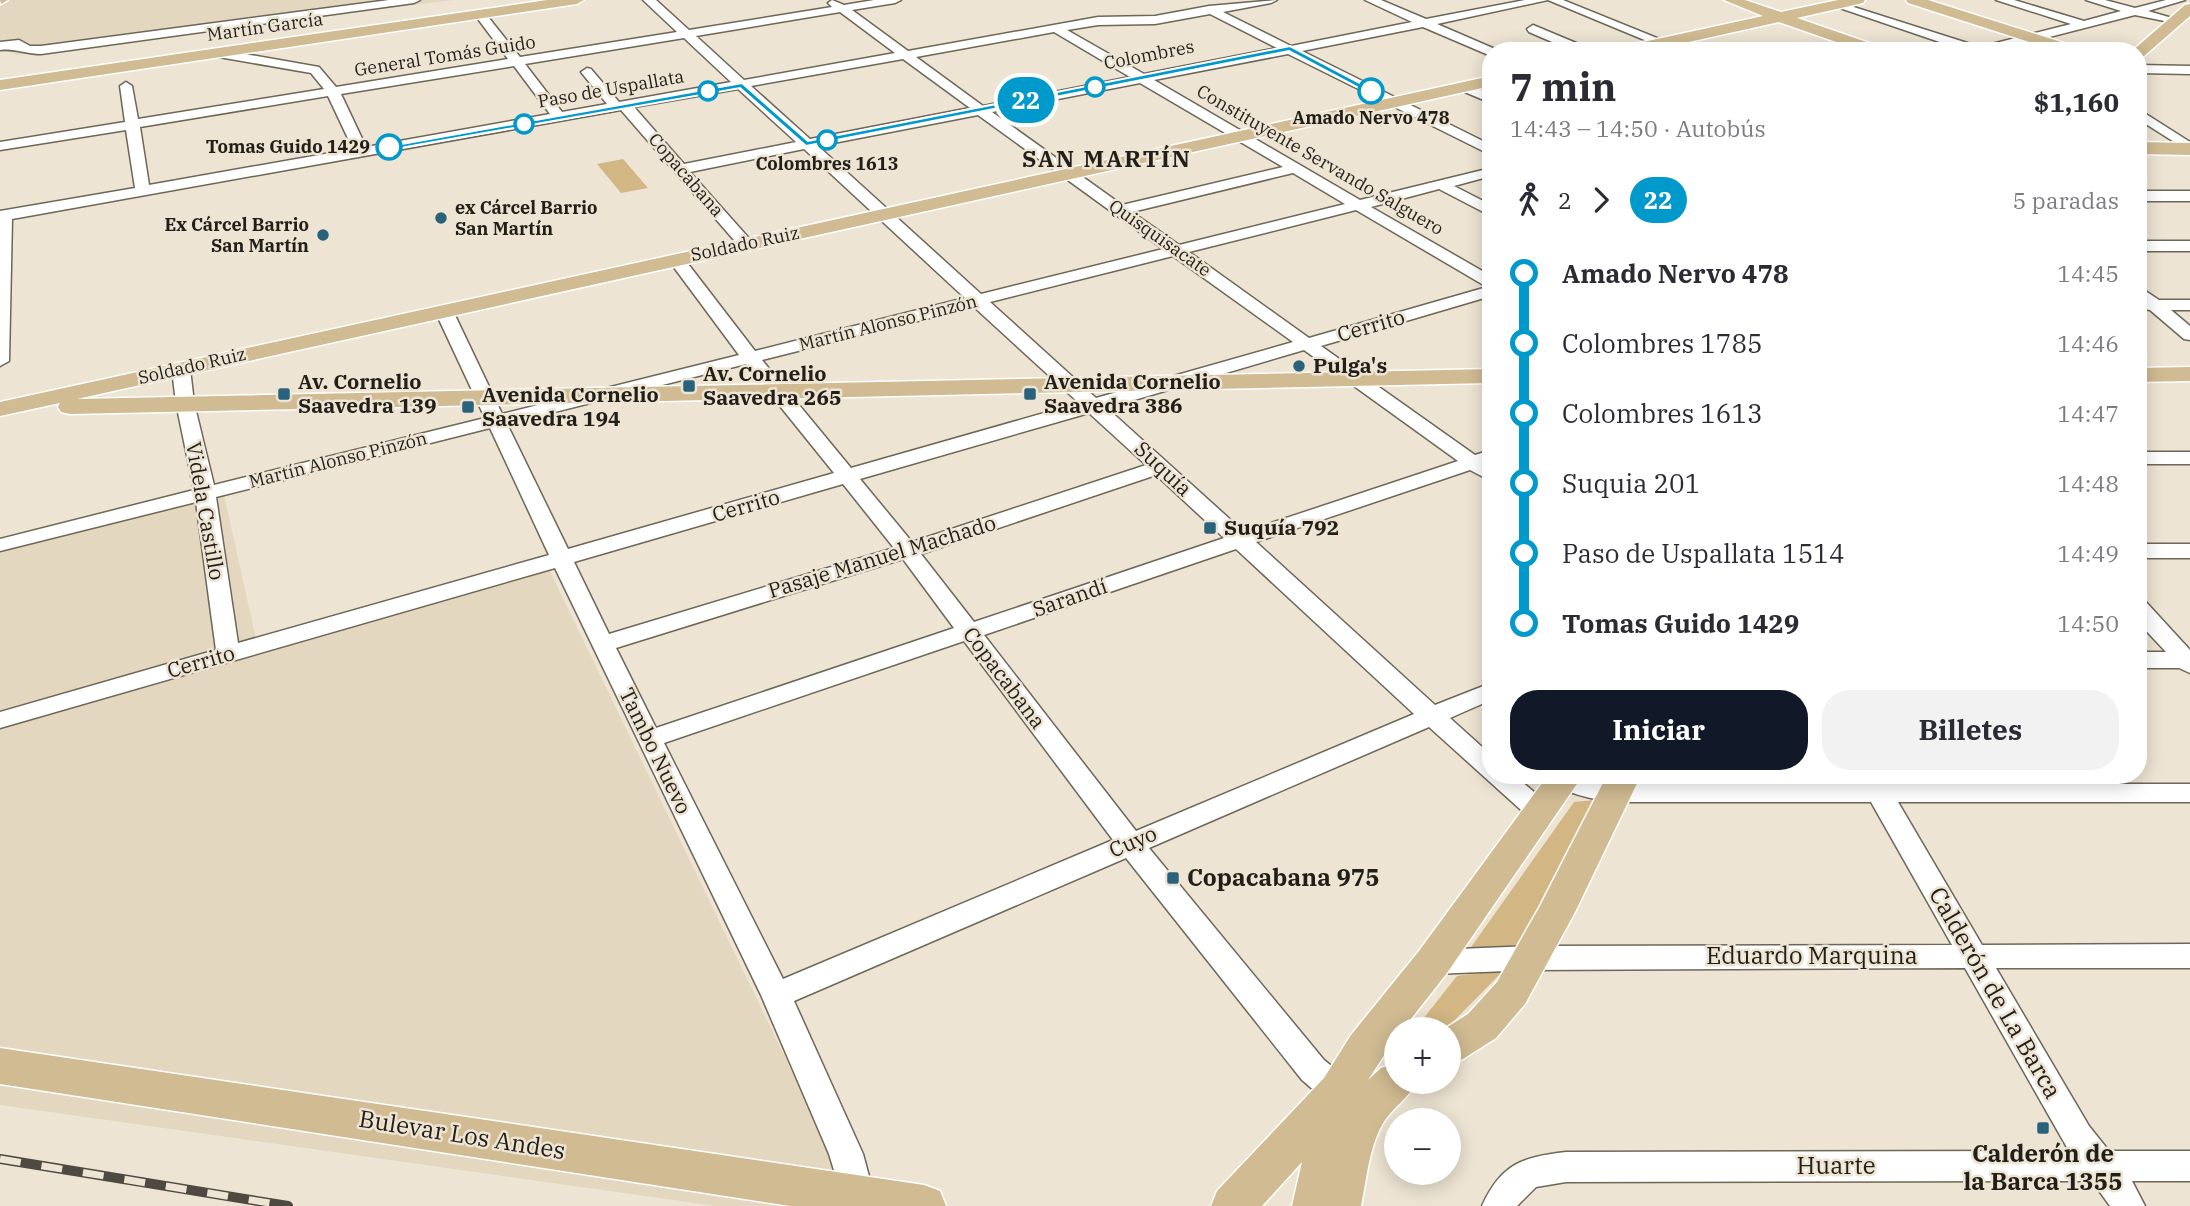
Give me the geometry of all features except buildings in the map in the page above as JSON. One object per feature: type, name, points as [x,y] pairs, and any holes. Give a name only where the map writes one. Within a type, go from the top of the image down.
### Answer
[{"type":"main road","name":"Martín García","points":[[0,85],[577,0]]},
{"type":"main road","points":[[1731,0],[1852,42]]},
{"type":"main road","points":[[1666,42],[1858,0]]},
{"type":"main road","points":[[1913,0],[2046,42]]},
{"type":"main road","points":[[2147,46],[2183,18]]},
{"type":"main road","name":"Soldado Ruiz","points":[[0,409],[1482,83]]},
{"type":"main road","points":[[2147,148],[2190,148]]},
{"type":"main road","points":[[2147,374],[2190,374]]},
{"type":"main road","points":[[0,409],[1482,376]]},
{"type":"main road","points":[[1233,1206],[1339,1091],[1365,1047],[1433,962],[1560,784]]},
{"type":"main road","points":[[1461,1039],[1482,1026],[1499,1008],[1530,958],[1556,912],[1619,784]]},
{"type":"main road","name":"Bulevar Los Andes","points":[[0,1066],[924,1206]]},
{"type":"main road","points":[[1339,1206],[1359,1126],[1379,1093],[1384,1089]]},
{"type":"main road","points":[[1314,1206],[1339,1091]]},
{"type":"street","points":[[290,0],[302,40]]},
{"type":"street","points":[[0,46],[19,44],[27,50],[41,50],[414,0]]},
{"type":"street","name":"Suquía","points":[[649,0],[1482,762]]},
{"type":"street","name":"Quisquisacate","points":[[829,0],[1068,174],[1358,379],[1482,459]]},
{"type":"street","name":"General Tomás Guido","points":[[0,146],[130,125],[226,104],[333,92],[895,0]]},
{"type":"street","points":[[1190,0],[1482,146]]},
{"type":"street","name":"Paso de Uspallata","points":[[2,216],[1098,21],[1148,20],[1271,0]]},
{"type":"street","points":[[1371,0],[1482,48]]},
{"type":"street","name":"Colombres","points":[[681,169],[1542,0]]},
{"type":"street","points":[[1553,0],[1659,42]]},
{"type":"street","points":[[2002,0],[2085,25]]},
{"type":"street","points":[[2092,0],[2133,12],[2183,18]]},
{"type":"street","points":[[2016,42],[2179,0]]},
{"type":"street","points":[[1838,5],[1951,42]]},
{"type":"street","points":[[481,15],[559,117]]},
{"type":"street","name":"Constituyente Servando Salguero","points":[[1057,29],[1482,278]]},
{"type":"street","points":[[1533,29],[1563,42]]},
{"type":"street","points":[[217,53],[315,70],[333,92],[361,152]]},
{"type":"street","points":[[2147,69],[2190,70]]},
{"type":"street","name":"Copacabana","points":[[587,72],[681,169],[746,244]]},
{"type":"street","points":[[126,86],[130,125],[143,191]]},
{"type":"street","points":[[1465,87],[1482,95]]},
{"type":"street","points":[[2147,119],[2190,148]]},
{"type":"street","points":[[1121,210],[1294,169]]},
{"type":"street","name":"Martín Alonso Pinzón","points":[[0,545],[1482,174]]},
{"type":"street","points":[[1440,184],[1482,206]]},
{"type":"street","points":[[2147,196],[2190,196]]},
{"type":"street","points":[[0,361],[2,216]]},
{"type":"street","points":[[2147,246],[2190,246]]},
{"type":"street","name":"Copacabana","points":[[676,259],[751,358],[908,551],[1130,843],[1314,1070],[1339,1091]]},
{"type":"street","name":"Cerrito","points":[[0,720],[1482,294]]},
{"type":"street","points":[[2147,305],[2190,305]]},
{"type":"street","points":[[2147,305],[2190,335]]},
{"type":"street","name":"Tambo Nuevo","points":[[444,311],[602,644],[776,995],[846,1153],[857,1195]]},
{"type":"street","name":"Videla Castillo","points":[[181,369],[185,403],[205,493],[228,654]]},
{"type":"street","points":[[2147,458],[2190,458]]},
{"type":"street","name":"Sarandí","points":[[649,740],[1482,459]]},
{"type":"street","name":"Pasaje Manuel Machado","points":[[602,644],[908,551],[1161,467]]},
{"type":"street","points":[[2147,551],[2190,551]]},
{"type":"street","points":[[2147,617],[2188,662]]},
{"type":"street","points":[[2147,660],[2188,662]]},
{"type":"street","name":"Cuyo","points":[[776,995],[1482,695]]},
{"type":"street","points":[[1508,784],[1539,811]]},
{"type":"street","points":[[1582,784],[1598,791],[1619,784],[1874,785],[2190,793]]},
{"type":"street","name":"Calderón de La Barca","points":[[1874,785],[2077,1136],[2128,1206]]},
{"type":"street","name":"Eduardo Marquina","points":[[1433,962],[1530,958],[2190,956]]},
{"type":"street","name":"Huarte","points":[[1499,1206],[1507,1189],[1518,1176],[1536,1170],[1566,1167],[2190,1166]]},
{"type":"shaded area","points":[[0,0],[454,0],[16,55],[6,47],[0,47]]},
{"type":"shaded area","points":[[623,159],[648,188],[621,193],[597,164]]},
{"type":"shaded area","points":[[222,486],[256,639],[542,555],[857,1206],[716,1206],[0,1105],[0,541]]},
{"type":"shaded area","points":[[1595,800],[1526,944],[1469,950],[1574,802]]},
{"type":"shaded area","points":[[1504,970],[1458,1017],[1425,1017],[1457,976]]},
{"type":"railway","points":[[0,1159],[288,1206]]},
{"type":"bus line","name":"22","points":[[389,147],[742,85],[806,144],[1290,49],[1371,91]]},
{"type":"place","name":"Amado Nervo 478","points":[[1371,91]]},
{"type":"place","name":"Colombres 1613","points":[[827,140]]},
{"type":"place","name":"Tomas Guido 1429","points":[[389,147]]},
{"type":"place","name":"ex Cárcel Barrio San Martín","points":[[441,218]]},
{"type":"place","name":"Ex Cárcel Barrio San Martín","points":[[323,235]]},
{"type":"place","name":"Pulga's","points":[[1299,366]]},
{"type":"place","name":"Av. Cornelio Saavedra 265","points":[[689,386]]},
{"type":"place","name":"Av. Cornelio Saavedra 139","points":[[284,394]]},
{"type":"place","name":"Avenida Cornelio Saavedra 386","points":[[1030,394]]},
{"type":"place","name":"Avenida Cornelio Saavedra 194","points":[[468,407]]},
{"type":"place","name":"Suquía 792","points":[[1210,528]]},
{"type":"place","name":"Copacabana 975","points":[[1173,878]]},
{"type":"place","name":"Calderón de la Barca 1355","points":[[2043,1128]]},
{"type":"district","name":"SAN MARTÍN","points":[[1107,159]]}]
